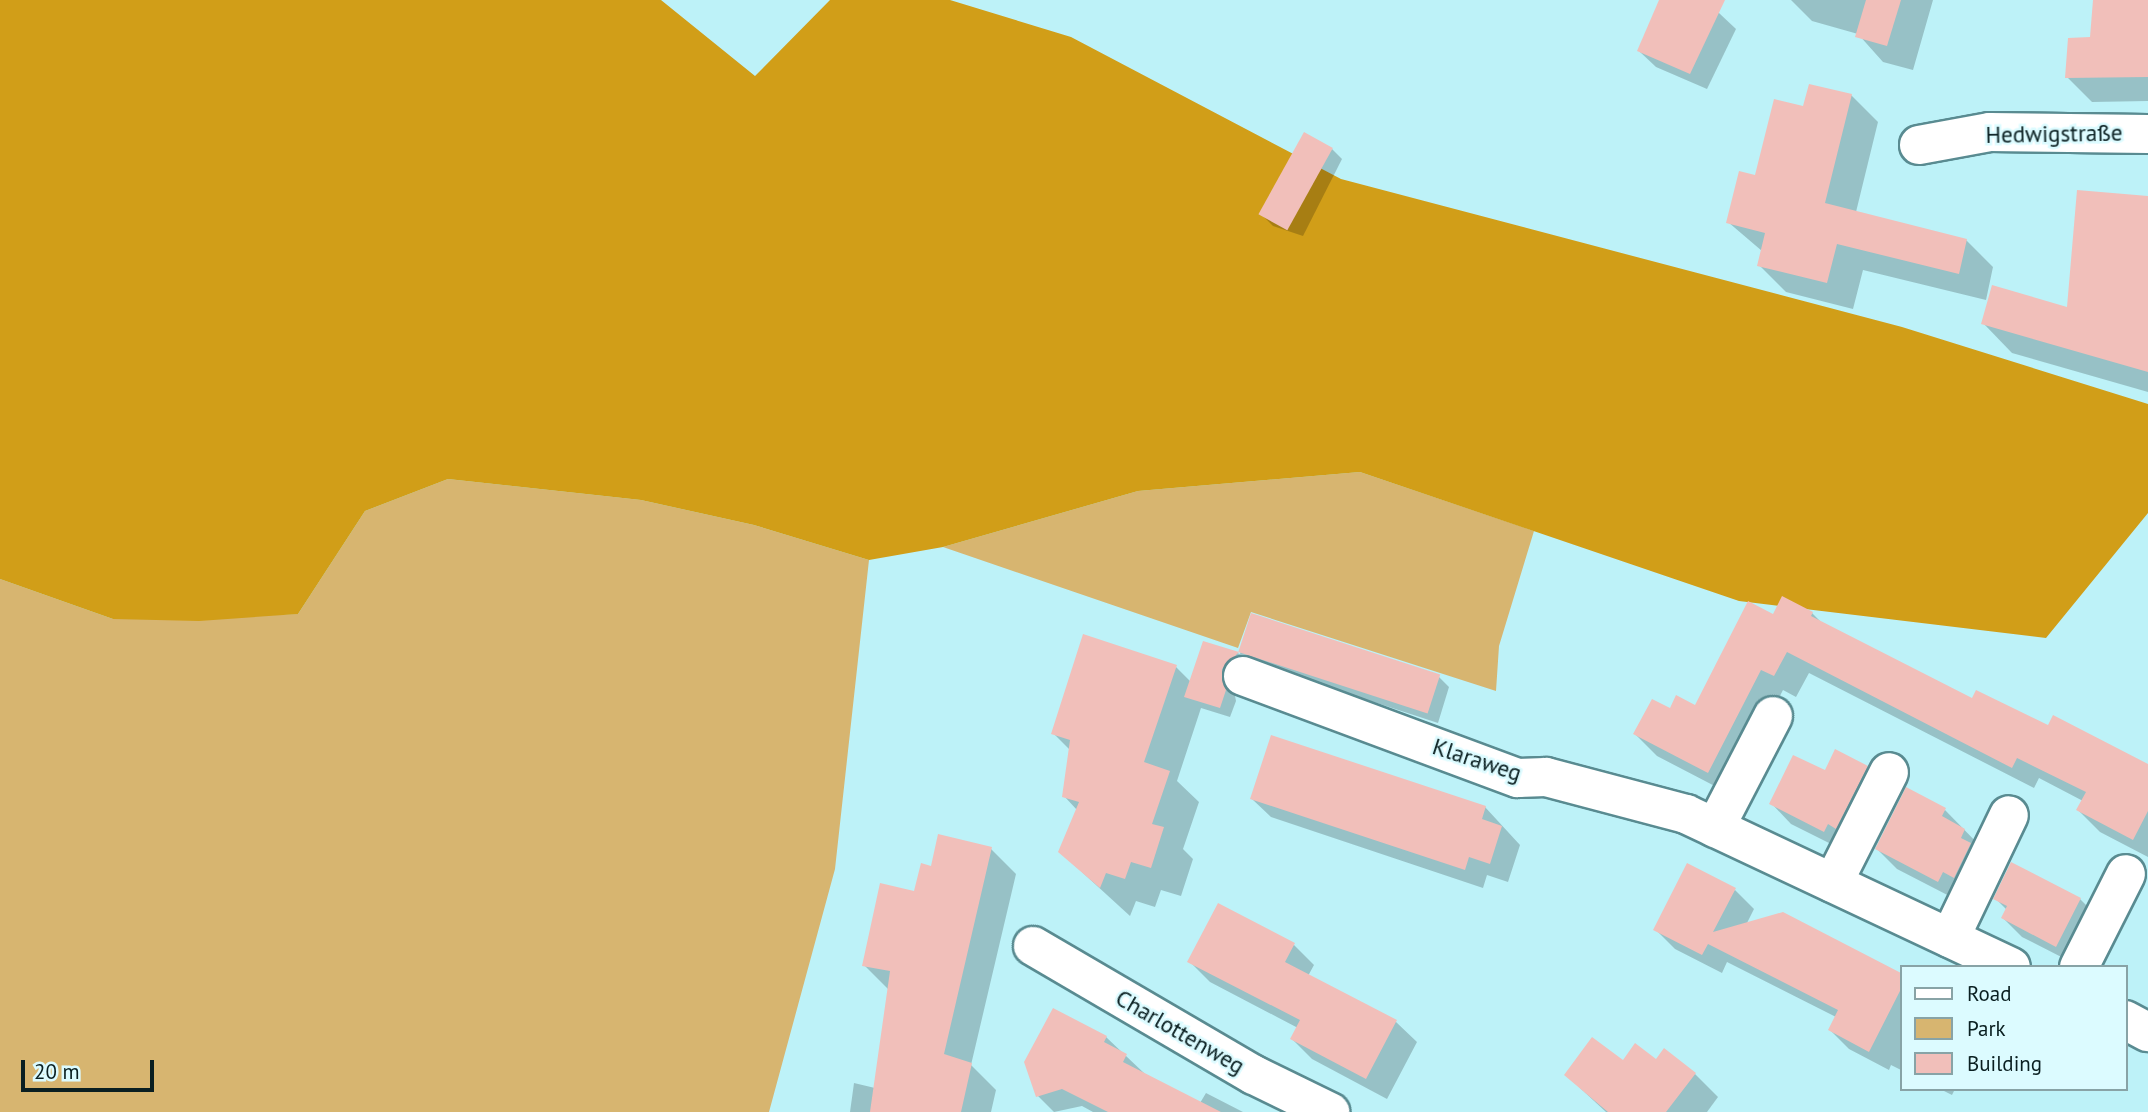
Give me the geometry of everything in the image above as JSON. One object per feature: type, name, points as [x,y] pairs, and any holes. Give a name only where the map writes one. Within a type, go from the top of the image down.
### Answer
[{"type":"street","name":"Hedwigstraße","points":[[1919,145],[1990,132],[2148,134]]},
{"type":"street","name":"Klaraweg","points":[[1243,676],[1518,778],[1546,777],[1686,814],[2007,965]]},
{"type":"street","points":[[1715,828],[1773,716]]},
{"type":"street","points":[[1833,883],[1889,772]]},
{"type":"street","points":[[1950,938],[2009,815]]},
{"type":"street","points":[[2080,965],[2126,874]]},
{"type":"street","name":"Charlottenweg","points":[[1033,946],[1254,1075],[1330,1112]]},
{"type":"street","points":[[2127,1021],[2148,1032]]},
{"type":"green space","points":[[1360,472],[1534,531],[1499,646],[1496,691],[1251,612],[1238,648],[943,547],[1138,491]]},
{"type":"green space","points":[[448,479],[641,500],[754,525],[869,560],[835,869],[769,1112],[0,1112],[0,579],[113,619],[298,614],[365,511]]},
{"type":"shaded area","points":[[0,0],[661,0],[755,76],[830,0],[950,0],[1071,37],[1341,179],[1902,327],[2148,404],[2148,513],[2046,638],[1739,601],[1360,472],[1138,491],[943,547],[869,560],[754,525],[641,500],[448,479],[365,511],[298,614],[199,621],[113,619],[0,579]]},
{"type":"building","points":[[1659,0],[1725,0],[1690,74],[1637,51]]},
{"type":"building","points":[[1866,0],[1901,0],[1887,46],[1855,37]]},
{"type":"building","points":[[2093,0],[2148,0],[2148,77],[2065,78],[2068,38],[2090,37]]},
{"type":"building","points":[[1809,84],[1852,94],[1825,203],[1967,239],[1959,274],[1837,244],[1827,283],[1757,266],[1765,233],[1726,223],[1739,171],[1755,175],[1774,99],[1803,106]]},
{"type":"building","points":[[1304,132],[1333,148],[1287,230],[1258,214]]},
{"type":"building","points":[[2077,190],[2148,196],[2148,372],[1981,324],[1992,285],[2067,307]]},
{"type":"building","points":[[1782,596],[1813,612],[1811,616],[1972,698],[1976,690],[2048,725],[2053,715],[2148,764],[2148,811],[2133,840],[2076,810],[2086,792],[2017,758],[2012,768],[1787,652],[1774,676],[1761,670],[1708,773],[1633,734],[1652,699],[1670,708],[1676,695],[1695,705],[1748,601],[1773,614]]},
{"type":"building","points":[[1251,613],[1440,674],[1428,713],[1238,652]]},
{"type":"building","points":[[1083,634],[1177,665],[1144,762],[1170,771],[1152,824],[1164,827],[1151,868],[1131,862],[1125,879],[1106,873],[1100,888],[1058,852],[1079,802],[1062,797],[1070,740],[1051,734]]},
{"type":"building","points":[[1203,641],[1239,652],[1222,669],[1226,690],[1220,708],[1184,697]]},
{"type":"building","points":[[1271,735],[1486,806],[1482,819],[1502,826],[1490,864],[1469,857],[1465,870],[1250,799]]},
{"type":"building","points":[[1835,749],[1868,766],[1836,829],[1828,824],[1824,832],[1769,804],[1793,755],[1825,770]]},
{"type":"building","points":[[1906,787],[1946,808],[1942,816],[1965,829],[1961,838],[1971,843],[1954,878],[1943,872],[1938,882],[1875,849]]},
{"type":"building","points":[[938,834],[992,847],[944,1054],[972,1063],[961,1112],[870,1112],[890,971],[862,966],[880,883],[914,891],[921,863],[931,866]]},
{"type":"building","points":[[2011,862],[2081,898],[2056,947],[2001,918],[2007,906],[1993,899]]},
{"type":"building","points":[[1687,863],[1736,888],[1713,932],[1783,912],[1899,972],[1899,993],[1869,1052],[1828,1030],[1838,1010],[1708,944],[1702,955],[1653,930]]},
{"type":"building","points":[[1218,903],[1295,943],[1285,962],[1397,1020],[1366,1079],[1290,1039],[1300,1020],[1187,962]]},
{"type":"building","points":[[1053,1008],[1107,1036],[1104,1042],[1127,1054],[1123,1062],[1221,1112],[1108,1112],[1062,1089],[1036,1097],[1024,1062]]},
{"type":"building","points":[[1592,1037],[1623,1060],[1635,1043],[1656,1059],[1664,1048],[1696,1073],[1666,1112],[1608,1112],[1564,1075]]}]
